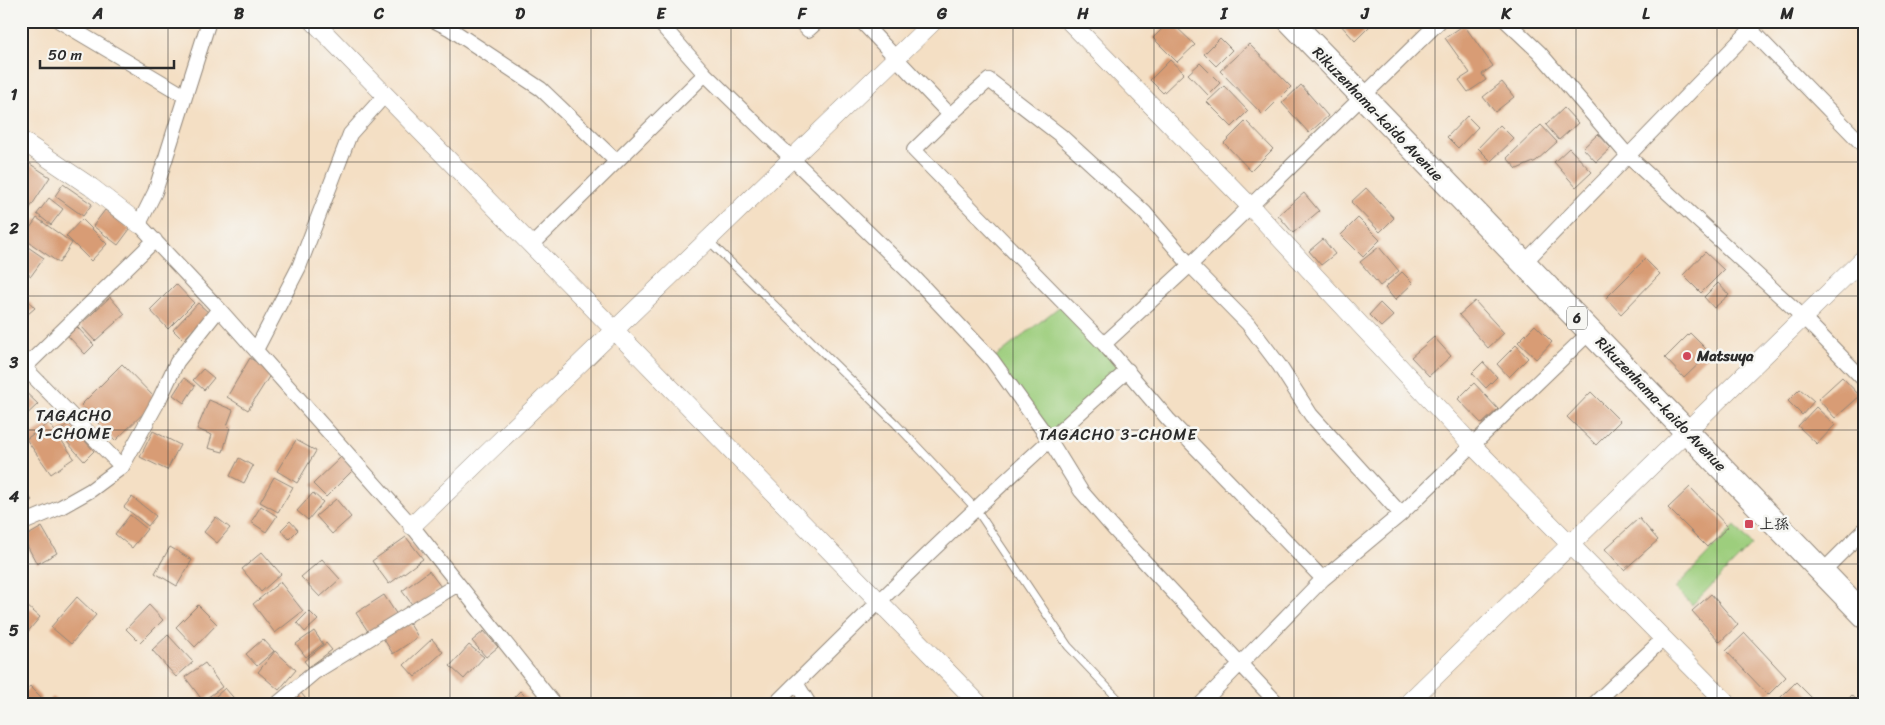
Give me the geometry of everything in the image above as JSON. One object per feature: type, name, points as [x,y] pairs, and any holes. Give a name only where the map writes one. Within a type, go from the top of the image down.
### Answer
[{"type":"highway","name":"Rikuzenhama-kaido Avenue","points":[[1290,21],[1864,615]]},
{"type":"street","points":[[59,21],[186,96]]},
{"type":"street","points":[[139,224],[155,192],[209,21]]},
{"type":"street","points":[[313,21],[979,704]]},
{"type":"street","points":[[435,21],[450,28],[541,89],[616,161]]},
{"type":"street","points":[[658,21],[705,74],[914,277],[992,360],[1049,439],[1081,491],[1114,529],[1242,663],[1278,704]]},
{"type":"street","points":[[800,21],[808,30],[818,21]]},
{"type":"street","points":[[861,21],[950,115]]},
{"type":"street","points":[[412,526],[708,240],[790,158],[934,21]]},
{"type":"street","points":[[1068,21],[1250,206],[1473,446],[1572,544],[1728,704]]},
{"type":"street","points":[[1104,344],[1190,265],[1440,21]]},
{"type":"street","points":[[1506,21],[1538,52],[1628,157],[1803,317],[1864,380]]},
{"type":"street","points":[[1523,264],[1755,26],[1864,146]]},
{"type":"street","points":[[532,246],[705,74]]},
{"type":"street","points":[[1323,579],[1168,419],[1104,344],[914,150],[989,80],[1060,135],[1138,206],[1190,265],[1248,324],[1279,365],[1311,414],[1401,514]]},
{"type":"street","points":[[256,350],[299,266],[350,134],[385,95]]},
{"type":"street","points":[[21,140],[91,187],[139,224],[156,240],[412,526],[554,704]]},
{"type":"street","points":[[122,467],[23,370],[156,240]]},
{"type":"street","points":[[1407,704],[1864,258]]},
{"type":"street","points":[[21,524],[61,507],[91,490],[122,467],[159,400],[177,362],[219,309]]},
{"type":"street","points":[[1201,704],[1323,579],[1401,514],[1590,332]]},
{"type":"street","points":[[775,704],[878,601],[976,508],[1049,439],[1128,370]]},
{"type":"street","points":[[1822,572],[1864,530]]},
{"type":"street","points":[[277,704],[315,672],[458,584]]},
{"type":"street","points":[[1594,704],[1663,639]]},
{"type":"street","points":[[796,683],[809,704]]},
{"type":"lane","points":[[708,240],[896,424],[976,508],[1068,646],[1123,704]]},
{"type":"green space","points":[[1064,303],[1128,370],[1049,439],[992,360]]},
{"type":"green space","points":[[1735,526],[1752,545],[1692,605],[1675,588]]},
{"type":"building","points":[[1170,21],[1195,45],[1177,62],[1153,38]]},
{"type":"building","points":[[1340,21],[1375,21],[1355,41],[1339,23]]},
{"type":"building","points":[[1464,25],[1493,66],[1482,74],[1486,80],[1468,92],[1459,80],[1470,73],[1445,38]]},
{"type":"building","points":[[1220,38],[1232,50],[1216,66],[1204,54]]},
{"type":"building","points":[[1249,44],[1291,87],[1263,115],[1220,71]]},
{"type":"building","points":[[1170,60],[1184,73],[1163,93],[1150,80]]},
{"type":"building","points":[[1200,63],[1220,83],[1208,95],[1188,74]]},
{"type":"building","points":[[1502,82],[1514,97],[1495,112],[1483,97]]},
{"type":"building","points":[[1301,85],[1328,116],[1309,133],[1282,103]]},
{"type":"building","points":[[1224,86],[1248,111],[1232,127],[1207,102]]},
{"type":"building","points":[[1564,108],[1578,123],[1559,140],[1546,125]]},
{"type":"building","points":[[1467,116],[1478,127],[1458,148],[1447,137]]},
{"type":"building","points":[[1246,121],[1273,149],[1251,171],[1224,143]]},
{"type":"building","points":[[1500,125],[1514,139],[1491,161],[1478,148]]},
{"type":"building","points":[[1541,125],[1557,142],[1536,161],[1517,169],[1507,158]]},
{"type":"building","points":[[1598,134],[1611,148],[1596,162],[1583,148]]},
{"type":"building","points":[[1569,148],[1592,172],[1576,187],[1554,162]]},
{"type":"building","points":[[21,158],[50,177],[21,222]]},
{"type":"building","points":[[63,184],[92,204],[83,216],[55,196]]},
{"type":"building","points":[[1366,188],[1394,218],[1380,232],[1351,202]]},
{"type":"building","points":[[1304,193],[1319,211],[1293,233],[1278,215]]},
{"type":"building","points":[[49,198],[63,209],[51,225],[37,214]]},
{"type":"building","points":[[105,210],[130,229],[118,245],[93,226]]},
{"type":"building","points":[[37,218],[72,243],[59,263],[23,238]]},
{"type":"building","points":[[1358,218],[1380,240],[1363,257],[1341,235]]},
{"type":"building","points":[[82,219],[107,244],[91,261],[66,236]]},
{"type":"building","points":[[1323,239],[1335,254],[1321,265],[1309,251]]},
{"type":"building","points":[[25,245],[44,258],[31,276],[21,269],[21,251]]},
{"type":"building","points":[[1379,247],[1399,271],[1380,286],[1360,262]]},
{"type":"building","points":[[1705,252],[1724,270],[1701,293],[1683,275]]},
{"type":"building","points":[[1645,259],[1660,274],[1621,314],[1606,298]]},
{"type":"building","points":[[1402,272],[1413,283],[1395,300],[1385,288]]},
{"type":"building","points":[[1718,283],[1729,295],[1714,308],[1704,297]]},
{"type":"building","points":[[176,284],[194,303],[168,329],[150,310]]},
{"type":"building","points":[[21,293],[35,308],[21,320]]},
{"type":"building","points":[[110,297],[125,314],[95,341],[80,325]]},
{"type":"building","points":[[1475,301],[1504,333],[1488,348],[1459,315]]},
{"type":"building","points":[[198,303],[209,313],[183,340],[173,330]]},
{"type":"building","points":[[1380,303],[1393,316],[1381,327],[1369,315]]},
{"type":"building","points":[[1535,325],[1552,342],[1536,359],[1518,342]]},
{"type":"building","points":[[77,327],[94,345],[85,354],[68,336]]},
{"type":"building","name":"Matsuya","points":[[1690,333],[1710,353],[1684,378],[1665,358]]},
{"type":"building","points":[[1434,337],[1451,356],[1429,376],[1411,357]]},
{"type":"building","points":[[1516,345],[1528,358],[1509,377],[1497,364]]},
{"type":"building","points":[[250,358],[272,372],[248,410],[227,397]]},
{"type":"building","points":[[1483,362],[1497,377],[1486,388],[1472,373]]},
{"type":"building","points":[[122,364],[157,400],[115,441],[81,405]]},
{"type":"building","points":[[203,369],[214,378],[204,390],[193,380]]},
{"type":"building","points":[[1842,377],[1860,396],[1835,418],[1818,399]]},
{"type":"building","points":[[184,378],[195,386],[184,403],[173,395]]},
{"type":"building","points":[[1474,383],[1498,409],[1482,424],[1458,399]]},
{"type":"building","points":[[21,388],[38,404],[21,420]]},
{"type":"building","points":[[1800,389],[1814,401],[1802,415],[1788,401]]},
{"type":"building","points":[[1591,392],[1620,421],[1596,445],[1567,417]]},
{"type":"building","points":[[209,400],[233,410],[227,426],[230,427],[223,452],[208,448],[212,435],[197,429]]},
{"type":"building","points":[[1816,407],[1835,425],[1817,444],[1798,426]]},
{"type":"building","points":[[49,423],[74,458],[51,474],[26,439]]},
{"type":"building","points":[[69,423],[94,451],[84,461],[58,432]]},
{"type":"building","points":[[153,431],[180,445],[167,470],[140,457]]},
{"type":"building","points":[[296,440],[316,451],[297,483],[277,471]]},
{"type":"building","points":[[342,456],[354,469],[326,497],[313,484]]},
{"type":"building","points":[[239,458],[253,466],[244,483],[230,476]]},
{"type":"building","points":[[274,477],[293,487],[278,512],[260,502]]},
{"type":"building","points":[[1690,487],[1728,527],[1707,547],[1668,508]]},
{"type":"building","points":[[21,488],[32,500],[21,510]]},
{"type":"building","points":[[313,493],[323,502],[308,520],[297,511]]},
{"type":"building","points":[[132,497],[156,516],[148,526],[124,507]]},
{"type":"building","points":[[336,499],[351,517],[332,534],[316,516]]},
{"type":"building","points":[[261,506],[277,516],[266,532],[251,522]]},
{"type":"building","points":[[130,515],[147,529],[132,548],[115,534]]},
{"type":"building","points":[[216,517],[230,528],[217,543],[204,532]]},
{"type":"building","points":[[1639,518],[1658,540],[1624,570],[1605,549]]},
{"type":"building","points":[[290,521],[298,530],[289,539],[281,530]]},
{"type":"building","points":[[42,527],[57,553],[37,564],[23,538]]},
{"type":"building","points":[[406,537],[423,559],[389,584],[372,561]]},
{"type":"building","points":[[170,547],[192,560],[177,586],[155,573]]},
{"type":"building","points":[[262,552],[281,574],[261,592],[242,569]]},
{"type":"building","points":[[322,559],[340,579],[320,597],[301,577]]},
{"type":"building","points":[[429,571],[441,587],[414,607],[402,591]]},
{"type":"building","points":[[280,582],[303,611],[275,633],[253,604]]},
{"type":"building","points":[[1711,594],[1738,625],[1720,642],[1692,611]]},
{"type":"building","points":[[384,595],[397,615],[369,633],[356,613]]},
{"type":"building","points":[[77,597],[96,615],[71,644],[51,627]]},
{"type":"building","points":[[21,601],[40,617],[21,640]]},
{"type":"building","points":[[149,605],[163,620],[140,643],[126,629]]},
{"type":"building","points":[[198,605],[217,624],[195,647],[176,627]]},
{"type":"building","points":[[309,611],[318,620],[305,632],[297,623]]},
{"type":"building","points":[[408,621],[418,637],[393,654],[383,638]]},
{"type":"building","points":[[314,631],[323,644],[306,657],[296,644]]},
{"type":"building","points":[[484,631],[498,647],[486,657],[472,641]]},
{"type":"building","points":[[1745,633],[1786,677],[1768,695],[1726,651]]},
{"type":"building","points":[[168,635],[193,662],[176,677],[152,650]]},
{"type":"building","points":[[263,639],[274,651],[257,666],[246,654]]},
{"type":"building","points":[[432,639],[443,652],[415,677],[404,665]]},
{"type":"building","points":[[326,643],[332,650],[309,667],[304,661]]},
{"type":"building","points":[[469,645],[484,657],[464,679],[450,666]]},
{"type":"building","points":[[275,651],[296,670],[279,690],[258,672]]},
{"type":"building","points":[[205,663],[222,687],[203,701],[185,677]]},
{"type":"building","points":[[1796,682],[1813,699],[1809,704],[1780,704],[1777,701]]},
{"type":"building","points":[[30,686],[42,698],[37,704],[21,704],[21,696]]},
{"type":"building","points":[[225,688],[239,704],[207,704]]},
{"type":"building","points":[[520,691],[533,704],[507,704]]},
{"type":"building","points":[[301,693],[310,704],[287,704]]},
{"type":"building","points":[[1852,695],[1860,704],[1843,704]]},
{"type":"building","points":[[53,697],[60,704],[46,704]]},
{"type":"place","name":"Matsuya","points":[[1687,356]]},
{"type":"place","name":"上孫","points":[[1749,524]]},
{"type":"district","name":"TAGACHO 1-CHOME","points":[[74,424]]},
{"type":"district","name":"TAGACHO 3-CHOME","points":[[1118,434]]}]
